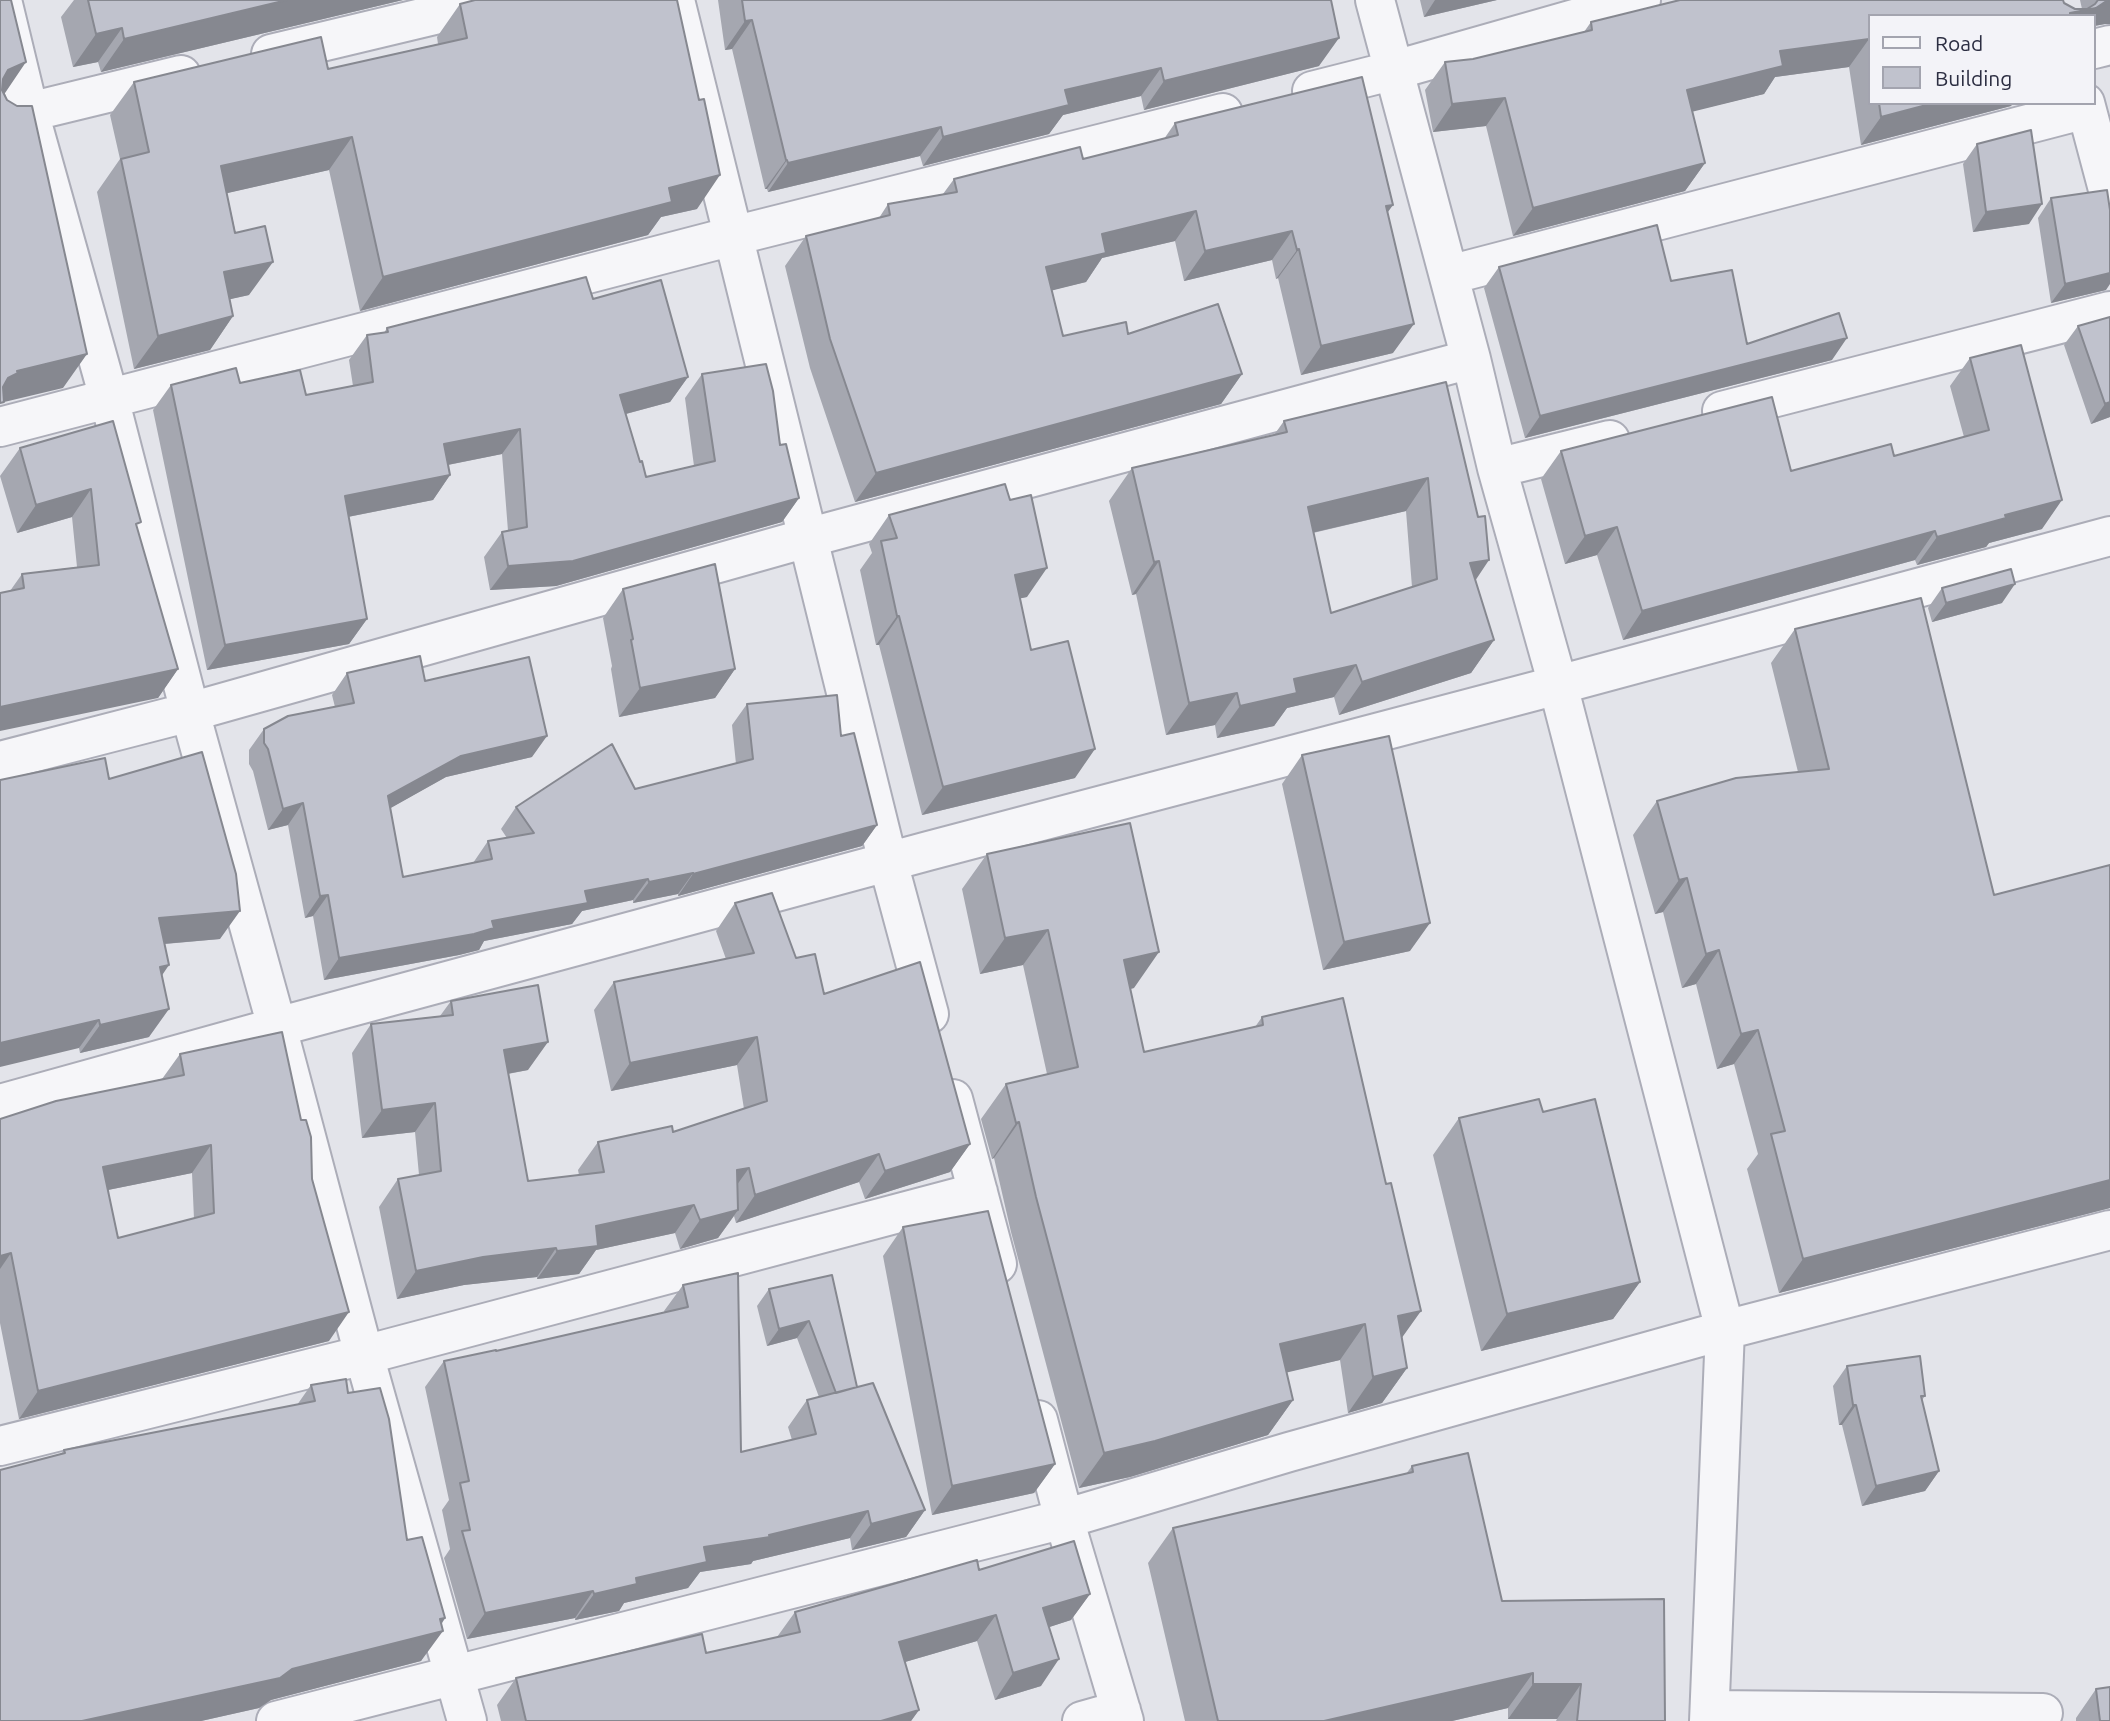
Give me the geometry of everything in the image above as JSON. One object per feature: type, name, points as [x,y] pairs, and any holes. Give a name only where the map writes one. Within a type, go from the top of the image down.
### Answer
[{"type":"street","points":[[2,0],[14,116],[109,398],[190,712],[277,1027],[363,1355],[467,1721]]},
{"type":"street","points":[[14,116],[497,0]]},
{"type":"street","points":[[675,0],[888,862],[1006,1297]]},
{"type":"street","points":[[1375,0],[1471,359],[1497,468],[1558,685],[1725,1330],[1710,1715],[1967,1717],[2043,1713]]},
{"type":"street","points":[[0,426],[733,236],[1395,70],[1641,0]]},
{"type":"street","points":[[1449,275],[2085,106],[2110,197]]},
{"type":"street","points":[[1684,421],[2110,311]]},
{"type":"street","points":[[0,761],[190,712],[807,538],[1471,359]]},
{"type":"street","points":[[1497,468],[1644,431]]},
{"type":"street","points":[[0,1104],[888,862],[2110,536]]},
{"type":"street","points":[[0,1446],[363,1355],[978,1192]]},
{"type":"street","points":[[276,1721],[1064,1519],[1725,1330],[2110,1230]]},
{"type":"street","points":[[1029,1388],[1064,1519],[1123,1716],[1082,1721]]},
{"type":"building","points":[[0,0],[11,0],[26,62],[8,70],[3,79],[2,90],[7,100],[17,106],[32,106],[87,354],[17,371],[18,373],[8,378],[3,387],[4,402],[0,403]]},
{"type":"building","points":[[88,0],[287,0],[124,39],[122,28],[96,34]]},
{"type":"building","points":[[475,0],[677,0],[699,100],[704,99],[720,175],[669,188],[672,202],[383,277],[352,137],[221,166],[235,233],[265,226],[273,262],[224,272],[233,316],[158,336],[121,159],[149,152],[134,82],[321,37],[328,69],[467,38],[460,4]]},
{"type":"building","points":[[742,0],[1331,0],[1339,38],[1164,81],[1161,68],[1065,90],[1069,105],[943,137],[941,127],[788,163],[752,20],[745,21]]},
{"type":"building","points":[[1680,0],[2063,0],[2075,9],[2087,9],[2098,0],[2108,0],[2096,8],[2070,14],[1868,14],[1868,39],[1780,51],[1783,66],[1687,90],[1705,163],[1533,208],[1505,98],[1452,104],[1445,62],[1473,59],[1592,30],[1591,22]]},
{"type":"building","points":[[1362,77],[1393,205],[1386,206],[1414,324],[1321,346],[1299,249],[1297,250],[1292,231],[1205,251],[1196,211],[1102,234],[1106,253],[1046,267],[1063,336],[1126,322],[1128,334],[1218,304],[1242,374],[876,473],[830,339],[806,236],[890,215],[888,204],[957,192],[954,179],[1080,147],[1083,159],[1178,135],[1175,123]]},
{"type":"building","points":[[1879,105],[1926,105],[1881,117]]},
{"type":"building","points":[[2031,130],[2042,204],[1986,212],[1977,144]]},
{"type":"building","points":[[2107,190],[2110,210],[2110,273],[2065,284],[2051,198]]},
{"type":"building","points":[[1657,225],[1671,281],[1732,270],[1747,344],[1839,313],[1847,338],[1540,416],[1499,267]]},
{"type":"building","points":[[586,277],[593,299],[661,280],[688,377],[620,395],[646,477],[715,461],[702,374],[766,364],[773,391],[780,445],[786,444],[799,498],[573,561],[508,566],[502,532],[527,527],[520,429],[444,444],[450,475],[345,496],[367,619],[225,645],[171,385],[236,368],[240,383],[300,370],[306,395],[373,382],[367,335],[388,332],[387,328]]},
{"type":"building","points":[[2110,317],[2110,402],[2105,404],[2078,326]]},
{"type":"building","points":[[2021,345],[2062,500],[1937,537],[1935,531],[1642,611],[1617,527],[1585,536],[1561,451],[1772,397],[1791,471],[1891,444],[1894,456],[1989,430],[1970,358]]},
{"type":"building","points":[[1446,382],[1478,517],[1485,516],[1489,560],[1470,563],[1494,640],[1362,682],[1356,665],[1294,679],[1297,693],[1240,706],[1237,693],[1189,703],[1159,561],[1154,562],[1132,468],[1287,432],[1284,421]],"holes":[[[1428,478],[1437,579],[1331,613],[1308,507]]]},
{"type":"building","points":[[113,421],[141,522],[136,524],[178,669],[0,707],[0,593],[24,588],[22,574],[99,565],[91,489],[36,505],[20,448]]},
{"type":"building","points":[[1005,484],[1010,500],[1031,495],[1047,568],[1015,575],[1031,650],[1068,641],[1095,749],[943,787],[897,616],[881,541],[897,538],[889,515]]},
{"type":"building","points":[[715,564],[735,669],[640,688],[623,589]]},
{"type":"building","points":[[2011,569],[2015,584],[1946,603],[1942,588]]},
{"type":"building","points":[[1921,598],[1994,895],[2110,865],[2110,1180],[1803,1259],[1771,1134],[1785,1131],[1758,1030],[1741,1034],[1719,950],[1706,954],[1687,878],[1679,880],[1657,801],[1736,778],[1829,769],[1795,629]]},
{"type":"building","points":[[420,656],[425,681],[529,657],[547,736],[461,756],[388,796],[403,877],[492,859],[488,841],[534,833],[516,807],[612,744],[635,789],[753,759],[747,704],[837,695],[841,736],[854,733],[877,825],[693,874],[585,891],[588,903],[492,921],[494,928],[474,934],[339,958],[328,895],[320,896],[303,803],[283,809],[268,749],[264,743],[264,729],[288,716],[354,703],[347,673]]},
{"type":"building","points":[[1389,736],[1430,923],[1344,942],[1302,755]]},
{"type":"building","points":[[202,752],[236,874],[240,911],[159,918],[169,965],[160,967],[169,1009],[100,1025],[99,1020],[0,1043],[0,780],[105,758],[109,779]]},
{"type":"building","points":[[1130,823],[1159,952],[1124,960],[1144,1052],[1263,1025],[1262,1017],[1343,998],[1386,1184],[1391,1183],[1421,1311],[1398,1316],[1407,1368],[1373,1377],[1365,1324],[1280,1344],[1293,1400],[1155,1441],[1104,1453],[1036,1197],[1019,1122],[1016,1123],[1006,1084],[1078,1067],[1048,930],[1005,938],[987,854]]},
{"type":"building","points":[[772,893],[796,958],[815,954],[824,994],[920,962],[970,1144],[885,1171],[879,1154],[755,1195],[749,1168],[737,1170],[738,1210],[700,1220],[694,1205],[596,1226],[598,1246],[483,1257],[416,1271],[398,1179],[441,1171],[435,1103],[382,1110],[371,1024],[453,1015],[451,1001],[538,985],[548,1042],[504,1050],[528,1181],[604,1172],[598,1142],[672,1126],[673,1132],[767,1101],[757,1037],[630,1063],[614,982],[754,953],[735,903]]},
{"type":"building","points":[[282,1032],[301,1120],[306,1120],[311,1137],[312,1179],[349,1312],[38,1391],[11,1253],[0,1256],[0,1119],[56,1101],[184,1075],[180,1054]],"holes":[[[211,1145],[214,1213],[118,1238],[103,1167]]]},
{"type":"building","points":[[1539,1099],[1543,1112],[1595,1099],[1640,1282],[1507,1314],[1459,1118]]},
{"type":"building","points":[[988,1211],[1055,1464],[952,1486],[903,1227]]},
{"type":"building","points":[[738,1273],[741,1452],[816,1434],[807,1400],[873,1383],[925,1510],[871,1524],[868,1511],[769,1535],[770,1537],[704,1547],[707,1562],[636,1578],[637,1584],[485,1613],[462,1531],[470,1530],[460,1483],[469,1481],[444,1361],[688,1307],[683,1285]]},
{"type":"building","points":[[832,1275],[857,1387],[836,1393],[809,1321],[779,1329],[769,1289]]},
{"type":"building","points":[[1920,1356],[1925,1396],[1921,1396],[1939,1471],[1876,1486],[1856,1405],[1853,1405],[1847,1366]]},
{"type":"building","points":[[346,1379],[348,1393],[380,1388],[389,1419],[407,1540],[422,1537],[445,1618],[440,1619],[443,1631],[292,1669],[280,1678],[82,1721],[0,1721],[0,1470],[65,1453],[64,1450],[315,1401],[311,1385]]},
{"type":"building","points":[[1468,1453],[1502,1601],[1664,1599],[1665,1721],[1577,1721],[1581,1684],[1533,1684],[1533,1673],[1324,1721],[1218,1721],[1173,1528],[1413,1472],[1412,1466]]},
{"type":"building","points":[[1074,1541],[1090,1594],[1043,1608],[1059,1659],[1013,1673],[996,1615],[899,1642],[919,1710],[881,1721],[526,1721],[516,1678],[702,1634],[706,1653],[800,1632],[795,1612],[977,1560],[979,1570]]},
{"type":"building","points":[[2110,1687],[2110,1721],[2100,1721],[2096,1689]]}]
